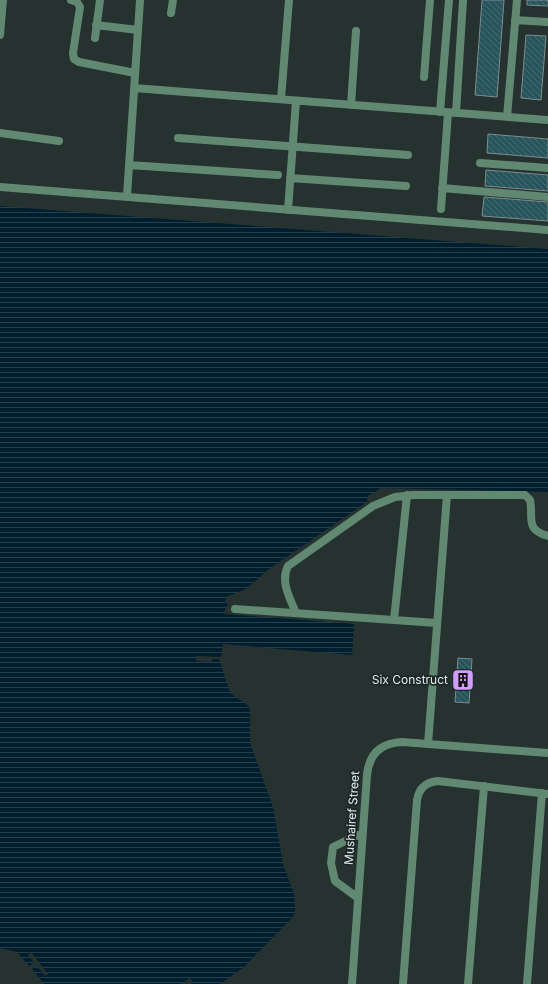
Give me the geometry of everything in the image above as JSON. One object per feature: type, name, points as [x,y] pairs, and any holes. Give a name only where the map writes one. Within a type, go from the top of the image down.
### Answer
[{"type":"street","points":[[0,35],[3,0]]},
{"type":"street","points":[[71,0],[77,2],[80,8],[73,53],[74,59],[78,62],[135,73]]},
{"type":"street","points":[[95,38],[100,0]]},
{"type":"street","points":[[127,196],[140,0]]},
{"type":"street","points":[[171,13],[173,0]]},
{"type":"street","points":[[281,99],[289,0]]},
{"type":"street","points":[[424,77],[430,0]]},
{"type":"street","points":[[448,113],[449,0]]},
{"type":"street","points":[[441,209],[448,113],[463,0]]},
{"type":"street","points":[[507,117],[517,0]]},
{"type":"street","points":[[515,20],[548,22]]},
{"type":"street","points":[[96,25],[138,30]]},
{"type":"street","points":[[351,105],[356,31]]},
{"type":"street","points":[[134,88],[548,120]]},
{"type":"street","points":[[288,210],[296,101]]},
{"type":"street","points":[[0,133],[59,141]]},
{"type":"street","points":[[178,138],[408,155]]},
{"type":"street","points":[[480,163],[548,168]]},
{"type":"street","points":[[129,165],[278,175]]},
{"type":"street","points":[[290,178],[406,186]]},
{"type":"street","points":[[0,187],[548,230]]},
{"type":"street","points":[[442,188],[548,197]]},
{"type":"street","points":[[394,620],[407,495]]},
{"type":"street","points":[[296,613],[285,584],[285,572],[288,566],[373,506],[395,497],[407,495],[525,495],[530,500],[530,518],[533,527],[540,533],[548,536]]},
{"type":"street","points":[[428,744],[447,495]]},
{"type":"street","points":[[235,609],[437,623]]},
{"type":"street","name":"Mushairef Street","points":[[352,984],[368,764],[373,754],[381,747],[391,742],[548,753]]},
{"type":"street","points":[[403,984],[418,794],[421,788],[432,781],[545,793],[527,984]]},
{"type":"street","points":[[468,984],[484,786]]},
{"type":"street","points":[[358,898],[335,881],[331,863],[333,847],[362,833]]},
{"type":"water","points":[[0,206],[548,249],[548,492],[381,488],[368,496],[367,502],[269,569],[246,589],[226,597],[225,602],[228,604],[223,614],[354,624],[352,655],[223,644],[221,657],[196,656],[196,661],[211,662],[213,659],[219,659],[230,693],[250,707],[250,743],[273,807],[283,864],[294,894],[295,910],[293,917],[244,967],[220,984],[191,984],[193,982],[190,978],[181,984],[44,984],[32,969],[37,966],[45,976],[48,974],[31,952],[28,955],[34,963],[29,966],[17,952],[0,948]]},
{"type":"building","points":[[482,0],[504,0],[497,97],[475,95]]},
{"type":"building","points":[[527,0],[548,0],[548,6],[527,5]]},
{"type":"building","points":[[526,35],[546,36],[541,100],[521,98]]},
{"type":"building","points":[[488,134],[548,139],[548,158],[487,153]]},
{"type":"building","points":[[486,170],[548,175],[548,191],[485,186]]},
{"type":"building","points":[[484,197],[548,202],[548,221],[482,216]]},
{"type":"building","name":"Six Construct","points":[[458,658],[472,659],[469,703],[455,702]]},
{"type":"place","name":"Six Construct","points":[[463,680]]}]
